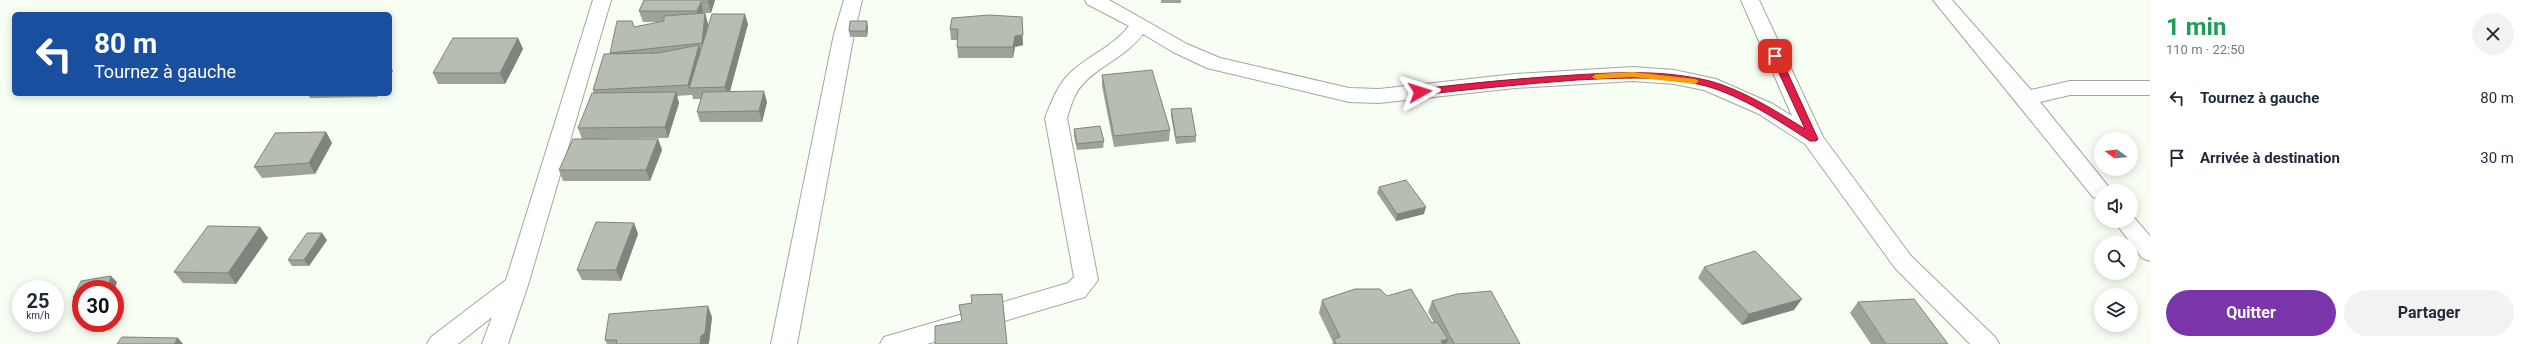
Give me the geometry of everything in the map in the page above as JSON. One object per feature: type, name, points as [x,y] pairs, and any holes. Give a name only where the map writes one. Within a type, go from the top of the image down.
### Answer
[{"type":"street","points":[[495,344],[516,285],[602,0]]},
{"type":"street","points":[[784,344],[844,34],[853,0]]},
{"type":"street","points":[[1094,0],[1141,24],[1180,48],[1214,63],[1349,95],[1379,96],[1515,81],[1633,74],[1674,77],[1709,84],[1766,109],[1813,139]]},
{"type":"street","points":[[1750,0],[1813,139],[1903,262],[1986,344]]},
{"type":"street","points":[[1942,0],[2026,98],[2095,184]]},
{"type":"street","points":[[893,344],[1076,290],[1086,280],[1056,118],[1064,97],[1076,79],[1126,43],[1141,24]]},
{"type":"street","points":[[2026,98],[2070,88],[2150,88]]},
{"type":"street","points":[[2131,228],[2150,252]]},
{"type":"street","points":[[440,344],[516,285]]},
{"type":"building","points":[[644,0],[709,0],[708,2],[701,2],[697,11],[639,11]]},
{"type":"building","points":[[705,13],[702,43],[610,53],[617,21],[632,21],[634,27],[664,21],[664,16]]},
{"type":"building","points":[[712,14],[745,14],[725,87],[689,88]]},
{"type":"building","points":[[989,15],[1022,17],[1023,35],[1015,36],[1013,47],[957,47],[958,29],[950,29],[952,18]]},
{"type":"building","points":[[850,21],[867,21],[866,31],[849,31]]},
{"type":"building","points":[[453,38],[518,38],[500,73],[433,73]]},
{"type":"building","points":[[699,45],[688,85],[593,90],[604,54],[658,53]]},
{"type":"building","points":[[1152,70],[1170,130],[1114,136],[1102,75]]},
{"type":"building","points":[[764,91],[759,111],[697,112],[703,92]]},
{"type":"building","points":[[676,92],[665,127],[578,128],[592,93]]},
{"type":"building","points":[[1191,108],[1196,136],[1176,137],[1171,109]]},
{"type":"building","points":[[1100,126],[1104,141],[1077,144],[1074,129]]},
{"type":"building","points":[[326,132],[309,163],[254,167],[275,133]]},
{"type":"building","points":[[573,139],[658,139],[646,170],[559,170]]},
{"type":"building","points":[[1406,180],[1426,207],[1397,214],[1379,187]]},
{"type":"building","points":[[596,222],[634,223],[616,270],[577,270]]},
{"type":"building","points":[[208,226],[260,227],[228,273],[174,272]]},
{"type":"building","points":[[307,233],[322,233],[304,260],[288,260]]},
{"type":"building","points":[[1755,251],[1802,299],[1749,314],[1704,267]]},
{"type":"building","points":[[111,276],[110,280],[87,280]]},
{"type":"building","points":[[1355,289],[1380,289],[1387,296],[1411,289],[1432,323],[1437,322],[1448,339],[1441,341],[1443,344],[1336,344],[1334,339],[1340,337],[1322,300]]},
{"type":"building","points":[[1491,291],[1520,344],[1454,344],[1432,301],[1457,294]]},
{"type":"building","points":[[1002,294],[1007,344],[935,344],[935,326],[962,321],[959,305],[972,303],[971,295]]},
{"type":"building","points":[[1914,299],[1948,344],[1886,344],[1858,302]]},
{"type":"building","points":[[708,306],[705,333],[701,336],[700,344],[616,344],[617,340],[605,340],[609,314]]},
{"type":"building","points":[[122,337],[178,338],[174,344],[117,344]]},
{"type":"slow traffic","points":[[1596,77],[1633,74],[1674,77],[1695,81]]},
{"type":"route","points":[[1420,92],[1515,81],[1633,74],[1674,77],[1709,84],[1766,109],[1813,139],[1775,56]]}]
